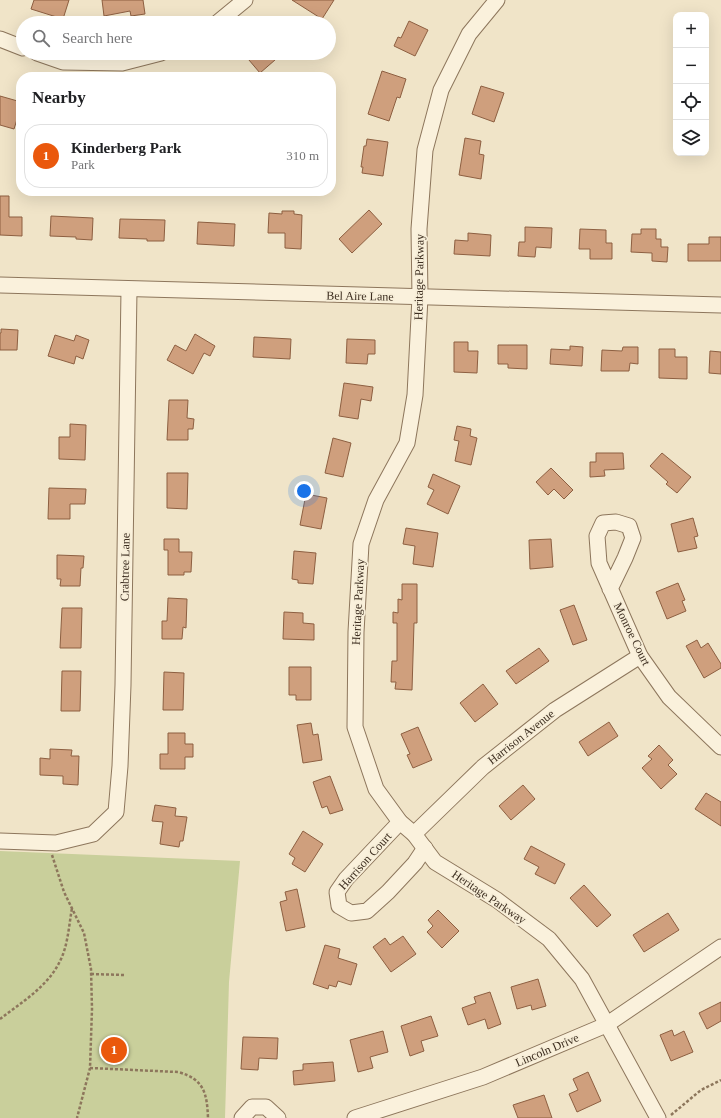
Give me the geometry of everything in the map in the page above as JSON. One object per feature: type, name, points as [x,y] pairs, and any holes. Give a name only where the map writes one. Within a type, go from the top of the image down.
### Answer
[{"type":"street","points":[[226,16],[245,0]]},
{"type":"street","name":"Heritage Parkway","points":[[497,0],[469,34],[441,90],[425,150],[419,229],[420,297],[415,395],[407,443],[376,500],[361,544],[356,632],[355,727],[376,789],[400,822],[414,834],[435,862],[497,900],[549,938],[582,979],[606,1025],[663,1117]]},
{"type":"street","points":[[0,39],[16,45]]},
{"type":"street","points":[[57,60],[63,62],[122,63],[134,60]]},
{"type":"street","name":"Bel Aire Lane","points":[[0,286],[721,305]]},
{"type":"street","name":"Crabtree Lane","points":[[48,843],[56,843],[93,834],[116,812],[120,766],[123,669],[129,290]]},
{"type":"street","name":"Monroe Court","points":[[610,589],[640,656],[669,697],[721,747]]},
{"type":"street","name":"Harrison Avenue","points":[[414,834],[483,767],[554,710],[640,656]]},
{"type":"street","name":"Harrison Court","points":[[400,822],[346,879],[337,892],[339,906],[351,913],[367,911],[410,869],[425,848]]},
{"type":"street","points":[[0,841],[48,843]]},
{"type":"street","name":"Lincoln Drive","points":[[355,1118],[483,1077],[606,1025],[721,947]]},
{"type":"street","points":[[242,1118],[252,1107],[266,1107],[278,1118]]},
{"type":"path","points":[[48,843],[64,892],[84,933],[91,974],[92,1009],[90,1068],[77,1118]]},
{"type":"path","points":[[0,1019],[47,981],[61,959],[67,939],[72,908]]},
{"type":"path","points":[[91,974],[124,975]]},
{"type":"path","points":[[90,1068],[178,1072],[187,1075],[201,1084],[204,1091],[208,1118]]},
{"type":"path","points":[[663,1117],[678,1111],[702,1090],[721,1080]]},
{"type":"green space","points":[[0,851],[240,861],[229,982],[225,1118],[0,1118]]},
{"type":"building","points":[[34,0],[69,0],[64,16],[53,16],[31,9]]},
{"type":"building","points":[[102,0],[143,0],[145,14],[131,16],[130,11],[104,16]]},
{"type":"building","points":[[292,0],[334,0],[324,16],[317,16]]},
{"type":"building","points":[[409,21],[428,30],[415,56],[394,46],[398,37],[401,38]]},
{"type":"building","points":[[249,60],[275,60],[261,72],[259,72]]},
{"type":"building","points":[[382,71],[406,79],[400,98],[397,97],[389,121],[368,114]]},
{"type":"building","points":[[481,86],[504,93],[494,122],[472,114]]},
{"type":"building","points":[[0,96],[16,101],[16,123],[14,129],[0,125]]},
{"type":"building","points":[[465,138],[481,141],[479,154],[484,155],[481,179],[459,175]]},
{"type":"building","points":[[367,139],[388,142],[383,176],[362,173],[363,167],[361,167],[364,146],[366,146]]},
{"type":"building","points":[[0,196],[9,196],[9,217],[22,217],[22,236],[0,235]]},
{"type":"building","points":[[369,210],[382,224],[352,253],[339,239]]},
{"type":"building","points":[[282,211],[294,211],[294,214],[302,215],[301,249],[285,248],[285,233],[268,233],[269,213],[282,214]]},
{"type":"building","points":[[51,216],[93,218],[92,240],[76,239],[76,237],[50,236]]},
{"type":"building","points":[[120,219],[165,220],[164,241],[119,238]]},
{"type":"building","points":[[198,222],[235,224],[234,246],[197,244]]},
{"type":"building","points":[[525,227],[552,228],[551,248],[536,247],[535,257],[518,256],[519,242],[525,242]]},
{"type":"building","points":[[580,229],[606,230],[606,243],[612,243],[612,259],[590,259],[590,249],[579,249]]},
{"type":"building","points":[[641,229],[656,229],[656,239],[661,239],[661,247],[668,247],[667,262],[652,261],[652,253],[631,252],[632,234],[641,234]]},
{"type":"building","points":[[468,233],[491,235],[490,256],[454,254],[455,240],[468,241]]},
{"type":"building","points":[[709,237],[721,237],[721,261],[688,261],[688,244],[709,244]]},
{"type":"building","points":[[1,329],[18,330],[17,350],[0,350]]},
{"type":"building","points":[[195,334],[215,346],[210,356],[204,353],[193,374],[167,360],[175,345],[186,351]]},
{"type":"building","points":[[55,335],[74,341],[76,335],[89,340],[83,359],[76,356],[74,364],[48,356]]},
{"type":"building","points":[[254,337],[291,339],[290,359],[253,357]]},
{"type":"building","points":[[347,339],[375,340],[375,354],[368,354],[367,364],[346,363]]},
{"type":"building","points":[[454,342],[468,342],[468,351],[478,351],[477,373],[454,372]]},
{"type":"building","points":[[498,345],[527,345],[527,369],[508,368],[508,364],[498,364]]},
{"type":"building","points":[[570,346],[583,347],[582,366],[550,364],[551,349],[570,350]]},
{"type":"building","points":[[623,347],[638,347],[638,364],[630,363],[629,371],[601,371],[602,350],[622,351]]},
{"type":"building","points":[[659,349],[675,349],[675,357],[687,357],[687,379],[659,378]]},
{"type":"building","points":[[710,351],[721,352],[721,374],[709,373]]},
{"type":"building","points":[[344,383],[373,387],[371,401],[361,399],[358,419],[339,416]]},
{"type":"building","points":[[169,400],[188,400],[187,418],[194,419],[193,429],[188,429],[188,440],[167,440]]},
{"type":"building","points":[[70,424],[86,425],[85,460],[59,459],[59,437],[70,437]]},
{"type":"building","points":[[457,426],[471,429],[470,436],[477,438],[471,465],[455,461],[459,441],[454,440]]},
{"type":"building","points":[[333,438],[351,443],[343,477],[325,473]]},
{"type":"building","points":[[596,453],[623,453],[624,469],[604,470],[605,476],[590,477],[590,462],[596,462]]},
{"type":"building","points":[[662,453],[691,477],[677,493],[666,484],[668,482],[650,466]]},
{"type":"building","points":[[551,468],[573,490],[564,499],[554,489],[548,495],[536,482]]},
{"type":"building","points":[[167,473],[188,473],[187,509],[167,508]]},
{"type":"building","points":[[433,474],[460,486],[448,514],[427,504],[434,490],[428,487]]},
{"type":"building","points":[[49,488],[86,489],[85,504],[70,504],[70,519],[48,519]]},
{"type":"building","points":[[306,494],[327,498],[321,529],[300,525]]},
{"type":"building","points":[[693,518],[698,536],[694,537],[697,548],[678,552],[671,524]]},
{"type":"building","points":[[406,528],[438,533],[433,567],[413,564],[415,546],[403,544]]},
{"type":"building","points":[[164,539],[179,539],[179,552],[192,552],[191,572],[184,572],[184,575],[168,575],[168,550],[164,550]]},
{"type":"building","points":[[551,539],[553,567],[530,569],[529,540]]},
{"type":"building","points":[[294,551],[316,553],[313,584],[298,583],[298,580],[292,579]]},
{"type":"building","points":[[57,555],[84,556],[83,568],[81,568],[80,586],[60,586],[61,579],[57,579]]},
{"type":"building","points":[[678,583],[685,600],[682,601],[686,611],[667,619],[656,592]]},
{"type":"building","points":[[402,584],[417,584],[417,623],[414,623],[412,690],[395,689],[396,682],[391,682],[392,661],[397,661],[397,623],[393,623],[393,612],[398,613],[398,599],[402,600]]},
{"type":"building","points":[[168,598],[187,599],[186,628],[183,627],[182,639],[162,639],[162,621],[167,621]]},
{"type":"building","points":[[574,605],[587,640],[573,645],[560,610]]},
{"type":"building","points":[[62,608],[82,608],[81,648],[60,648]]},
{"type":"building","points":[[284,612],[303,613],[303,623],[314,624],[314,640],[283,639]]},
{"type":"building","points":[[697,640],[701,648],[708,643],[721,664],[721,668],[704,678],[686,646]]},
{"type":"building","points":[[539,648],[549,661],[516,684],[506,671]]},
{"type":"building","points":[[289,667],[311,667],[311,700],[296,700],[296,695],[289,695]]},
{"type":"building","points":[[62,671],[81,671],[80,711],[61,711]]},
{"type":"building","points":[[164,672],[184,673],[183,710],[163,710]]},
{"type":"building","points":[[483,684],[498,704],[475,722],[460,703]]},
{"type":"building","points":[[609,722],[618,736],[588,756],[579,742]]},
{"type":"building","points":[[311,723],[313,735],[318,734],[322,760],[303,763],[297,725]]},
{"type":"building","points":[[418,727],[432,760],[413,768],[407,755],[410,754],[401,734]]},
{"type":"building","points":[[168,733],[185,733],[185,744],[193,744],[193,757],[185,757],[185,769],[160,769],[160,754],[168,754]]},
{"type":"building","points":[[659,745],[673,760],[668,765],[677,774],[661,789],[642,768],[652,759],[648,756]]},
{"type":"building","points":[[50,749],[72,750],[71,756],[79,756],[78,785],[63,784],[63,776],[40,775],[40,758],[50,759]]},
{"type":"building","points":[[330,776],[343,810],[330,814],[327,806],[322,808],[313,782]]},
{"type":"building","points":[[523,785],[535,799],[511,820],[499,806]]},
{"type":"building","points":[[706,793],[721,802],[721,826],[695,809]]},
{"type":"building","points":[[155,805],[176,808],[175,816],[187,817],[183,841],[180,841],[179,847],[160,844],[163,822],[152,821]]},
{"type":"building","points":[[303,831],[323,844],[305,872],[292,864],[295,858],[289,854]]},
{"type":"building","points":[[531,846],[565,864],[555,884],[535,874],[539,867],[524,859]]},
{"type":"building","points":[[584,885],[611,915],[597,927],[570,898]]},
{"type":"building","points":[[297,889],[305,927],[286,931],[280,902],[287,900],[285,892]]},
{"type":"building","points":[[438,910],[459,931],[442,948],[427,932],[433,926],[428,920]]},
{"type":"building","points":[[668,913],[679,930],[644,952],[633,935]]},
{"type":"building","points":[[403,936],[416,954],[391,972],[373,947],[385,938],[390,945]]},
{"type":"building","points":[[325,945],[340,949],[338,958],[357,964],[351,985],[338,981],[336,987],[329,985],[328,989],[313,984]]},
{"type":"building","points":[[538,979],[546,1006],[532,1010],[531,1005],[517,1009],[511,987]]},
{"type":"building","points":[[490,992],[501,1024],[488,1029],[485,1019],[468,1025],[462,1008],[476,1003],[474,997]]},
{"type":"building","points":[[721,1002],[721,1021],[707,1029],[699,1013]]},
{"type":"building","points":[[431,1016],[438,1036],[421,1041],[424,1051],[410,1056],[401,1026]]},
{"type":"building","points":[[672,1030],[674,1036],[684,1031],[693,1052],[671,1061],[660,1035]]},
{"type":"building","points":[[383,1031],[388,1052],[370,1057],[373,1068],[358,1072],[350,1040]]},
{"type":"building","points":[[243,1037],[278,1038],[277,1059],[259,1058],[258,1070],[241,1069]]},
{"type":"building","points":[[333,1062],[335,1081],[294,1085],[293,1071],[303,1070],[303,1064]]},
{"type":"building","points":[[588,1072],[601,1101],[577,1112],[569,1094],[578,1090],[573,1079]]},
{"type":"building","points":[[544,1095],[552,1118],[518,1118],[513,1105]]},
{"type":"place","name":"Kinderberg Park","points":[[114,1050]]}]
